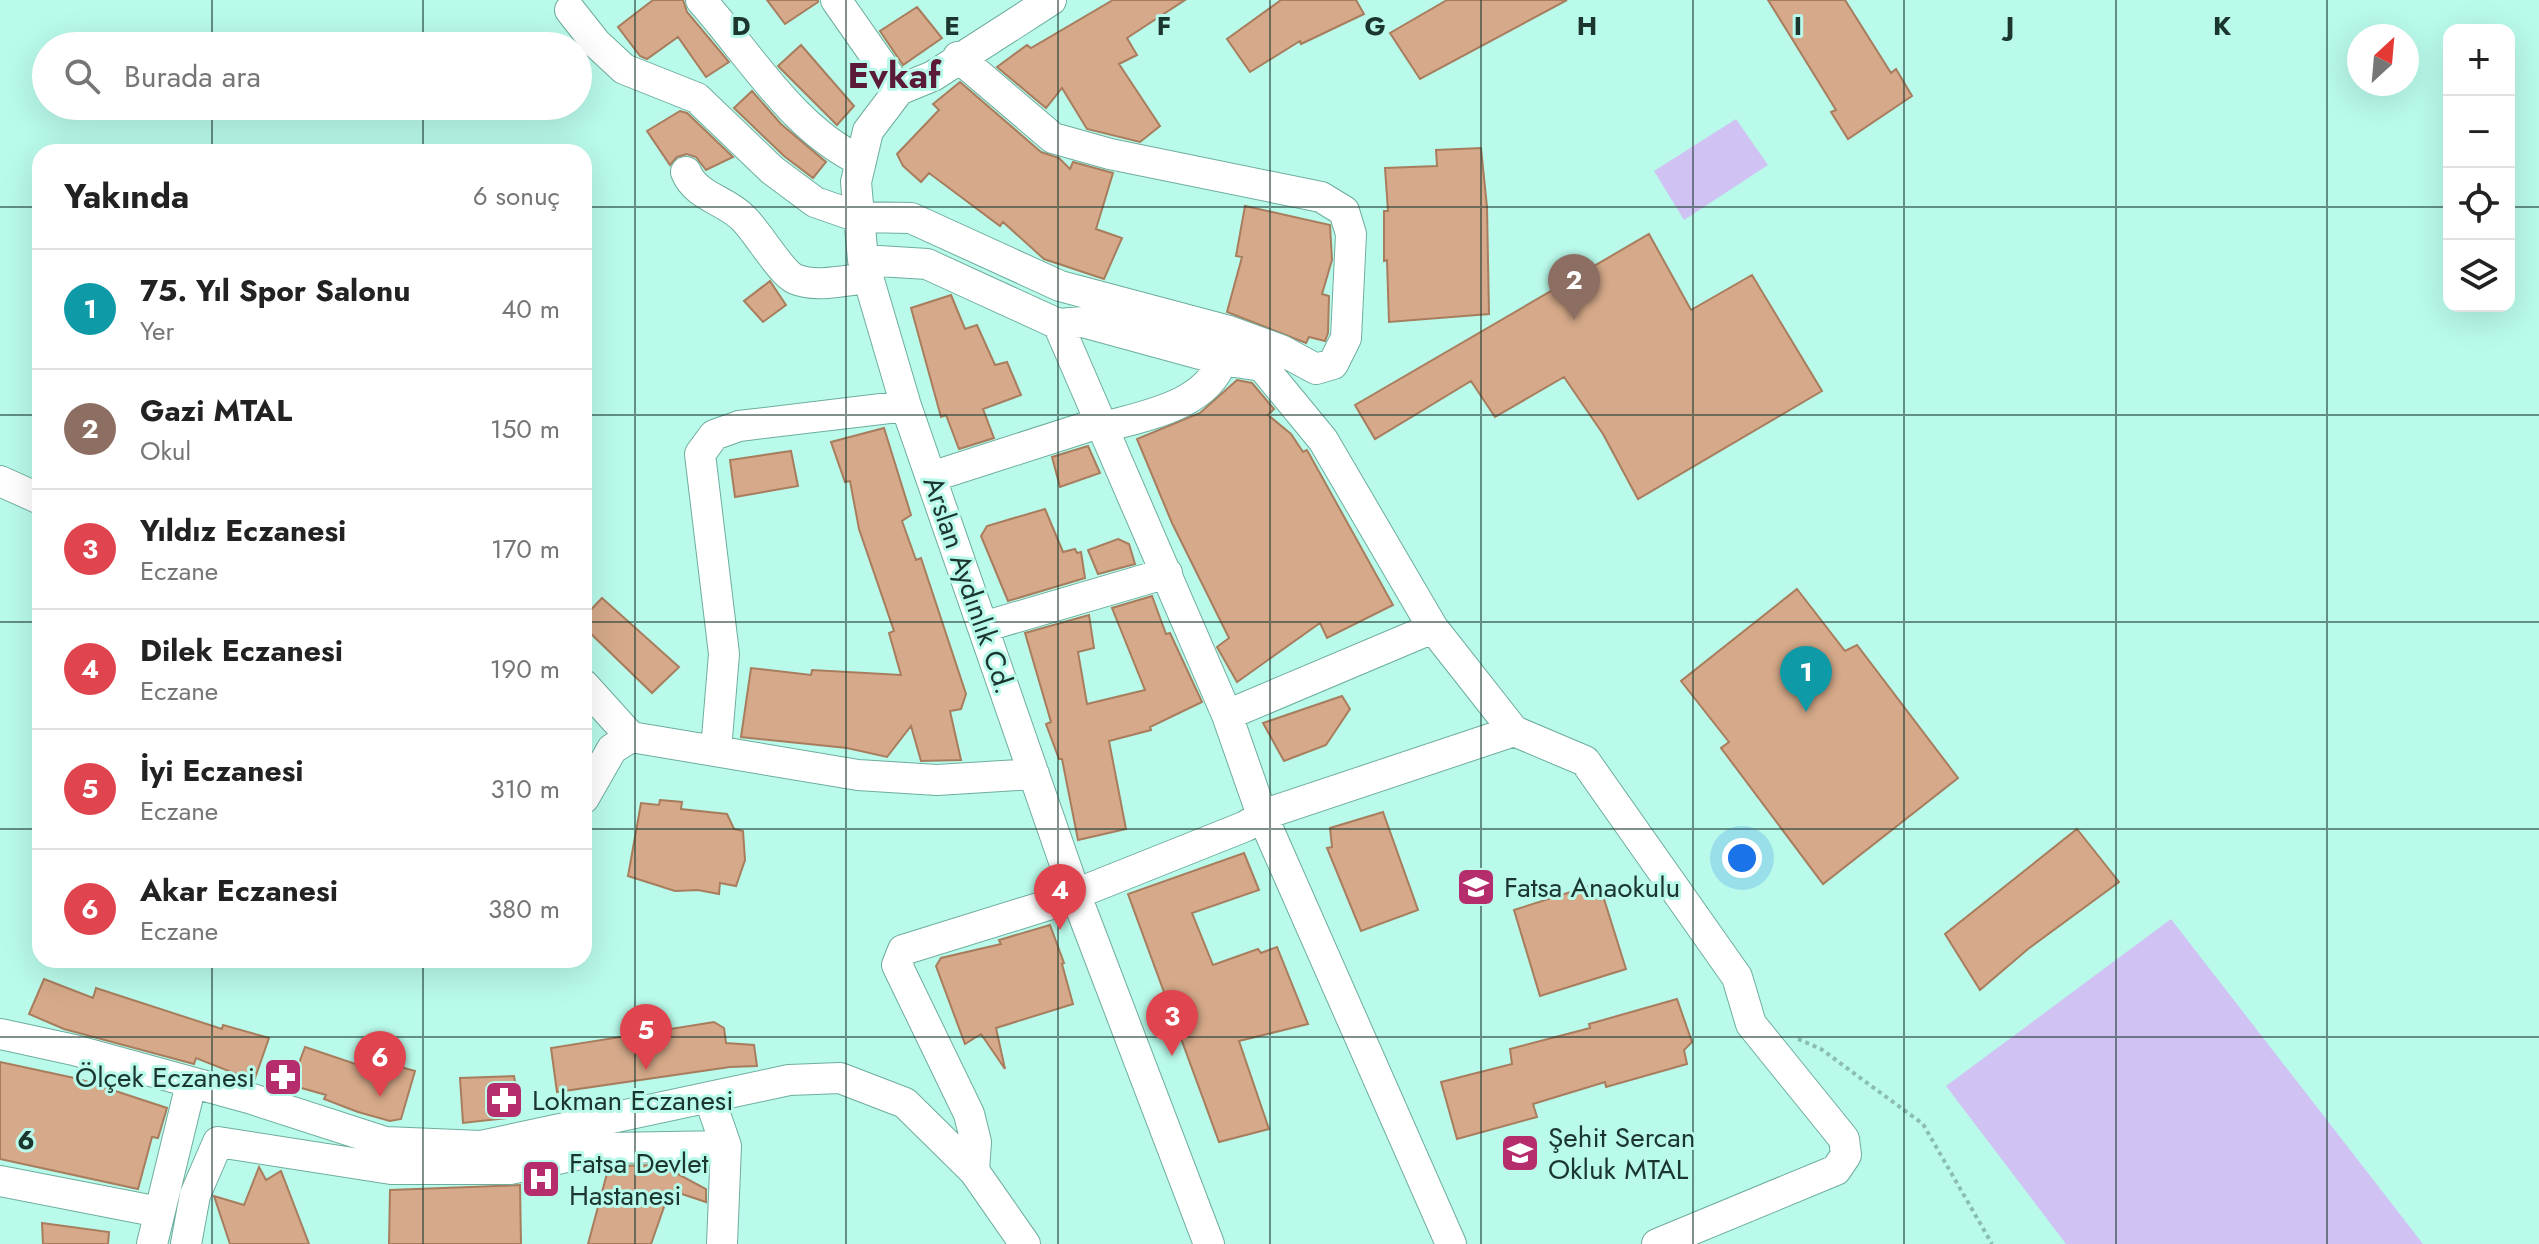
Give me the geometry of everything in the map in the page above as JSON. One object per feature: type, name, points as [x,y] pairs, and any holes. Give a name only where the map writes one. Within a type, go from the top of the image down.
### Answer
[{"type":"street","points":[[701,0],[780,96],[840,151],[861,161]]},
{"type":"street","points":[[836,0],[899,90]]},
{"type":"street","name":"Arslan Aydınlık Cd.","points":[[1051,0],[958,57],[933,76],[899,90],[868,131],[856,182],[858,217],[866,269],[906,406],[1075,893],[1209,1244]]},
{"type":"street","points":[[570,10],[587,32]]},
{"type":"street","points":[[592,38],[624,69],[697,98],[772,170],[815,202],[858,217],[911,218],[1060,286],[1229,331],[1281,350],[1316,369],[1333,364],[1346,338],[1351,234],[1344,211],[1321,197],[1110,154],[1053,138],[958,57]]},
{"type":"street","points":[[686,172],[703,193],[735,210],[759,233],[790,277],[811,283],[866,269],[927,264],[1058,324],[1083,322],[1222,360],[1262,366],[1286,392],[1323,440],[1433,628],[1514,731],[1585,761],[1737,977],[1751,1024],[1844,1139],[1846,1155],[1836,1170],[1657,1244]]},
{"type":"street","points":[[1058,324],[1227,715],[1262,815],[1451,1244]]},
{"type":"street","points":[[931,477],[1100,425],[1174,407],[1216,377],[1222,360]]},
{"type":"street","points":[[716,750],[724,654],[700,454],[714,435],[739,426],[906,406]]},
{"type":"street","points":[[0,481],[32,495]]},
{"type":"street","points":[[983,627],[1167,573]]},
{"type":"street","points":[[1227,715],[1433,628]]},
{"type":"street","points":[[592,694],[631,737],[858,775],[937,780],[1034,774]]},
{"type":"street","points":[[974,1171],[976,1142],[969,1114],[897,965],[903,950],[1048,905],[1246,826],[1262,815],[1514,731]]},
{"type":"street","points":[[592,784],[612,749],[631,737]]},
{"type":"street","points":[[0,1034],[74,1050],[385,1142],[481,1146],[789,1080],[840,1078],[905,1103],[974,1171],[1025,1244]]},
{"type":"street","points":[[152,1244],[191,1084]]},
{"type":"street","points":[[709,1097],[726,1146],[722,1244]]},
{"type":"street","points":[[186,1244],[195,1195],[218,1142],[391,1169],[510,1169],[609,1148],[726,1146]]},
{"type":"street","points":[[0,1181],[159,1212]]},
{"type":"path","points":[[1792,1036],[1821,1049],[1923,1124],[1992,1244]]},
{"type":"shaded area","points":[[1736,119],[1768,165],[1684,220],[1654,171]]},
{"type":"shaded area","points":[[2171,919],[2423,1244],[2066,1244],[1946,1086]]},
{"type":"building","points":[[653,0],[683,0],[687,12],[729,62],[706,77],[678,37],[647,59],[640,56],[618,27]]},
{"type":"building","points":[[767,0],[818,0],[818,2],[785,24]]},
{"type":"building","points":[[1113,0],[1185,0],[1127,38],[1137,55],[1119,64],[1160,126],[1140,142],[1087,129],[1062,88],[1046,108],[997,67],[1027,45],[1031,48]]},
{"type":"building","points":[[1281,0],[1356,0],[1364,14],[1301,44],[1300,41],[1250,72],[1227,39]]},
{"type":"building","points":[[1447,0],[1567,0],[1420,79],[1390,33]]},
{"type":"building","points":[[1768,0],[1845,0],[1891,73],[1896,69],[1912,96],[1848,139],[1831,112],[1836,110]]},
{"type":"building","points":[[917,7],[942,38],[903,65],[880,31]]},
{"type":"building","points":[[801,45],[854,106],[837,125],[778,66]]},
{"type":"building","points":[[960,82],[1041,152],[1059,158],[1070,169],[1073,162],[1113,173],[1096,229],[1122,238],[1104,279],[1044,259],[1003,222],[1000,226],[929,173],[921,182],[903,166],[897,154],[939,110],[933,104]]},
{"type":"building","points":[[752,91],[781,124],[826,162],[813,178],[784,156],[734,108]]},
{"type":"building","points":[[680,111],[687,113],[733,157],[706,170],[696,157],[687,154],[677,157],[670,165],[647,131]]},
{"type":"building","points":[[1481,148],[1487,207],[1489,314],[1389,322],[1387,260],[1384,261],[1384,211],[1388,211],[1385,168],[1437,166],[1436,150]]},
{"type":"building","points":[[1245,206],[1330,225],[1332,260],[1322,294],[1329,296],[1325,341],[1309,337],[1306,343],[1227,312],[1242,257],[1236,256]]},
{"type":"building","points":[[1649,234],[1691,310],[1752,275],[1822,391],[1638,499],[1603,434],[1564,377],[1495,417],[1471,381],[1375,439],[1355,405]]},
{"type":"building","points":[[770,281],[786,305],[763,322],[744,301]]},
{"type":"building","points":[[951,295],[965,329],[977,325],[995,365],[1007,362],[1021,395],[983,409],[994,438],[959,449],[946,415],[941,417],[911,308]]},
{"type":"building","points":[[1237,380],[1252,383],[1274,409],[1268,415],[1291,434],[1303,452],[1307,450],[1393,605],[1327,638],[1320,623],[1237,682],[1217,647],[1229,638],[1172,523],[1137,439],[1200,413]]},
{"type":"building","points":[[884,428],[911,515],[902,521],[916,560],[921,558],[966,694],[961,709],[950,711],[961,760],[921,761],[911,726],[887,757],[847,748],[741,737],[751,668],[811,675],[812,670],[901,675],[889,633],[894,631],[859,529],[850,481],[845,482],[831,442]]},
{"type":"building","points":[[1088,446],[1100,473],[1060,487],[1052,457]]},
{"type":"building","points":[[791,451],[798,486],[735,497],[730,460]]},
{"type":"building","points":[[1045,509],[1063,552],[1075,549],[1077,553],[1081,552],[1085,578],[1008,601],[981,536],[987,526]]},
{"type":"building","points":[[1118,539],[1129,544],[1135,564],[1098,574],[1088,550]]},
{"type":"building","points":[[1797,589],[1845,651],[1857,645],[1958,778],[1823,884],[1721,748],[1729,742],[1681,681]]},
{"type":"building","points":[[1152,596],[1166,634],[1170,633],[1202,702],[1150,727],[1151,730],[1109,741],[1126,829],[1078,840],[1062,759],[1059,759],[1046,724],[1051,722],[1025,633],[1089,615],[1094,648],[1078,652],[1087,704],[1145,690],[1112,608]]},
{"type":"building","points":[[602,598],[679,667],[652,693],[592,635],[592,609]]},
{"type":"building","points":[[1342,696],[1350,709],[1326,745],[1284,761],[1263,723]]},
{"type":"building","points":[[660,800],[682,802],[681,809],[727,814],[734,829],[743,831],[745,860],[736,886],[720,883],[719,894],[698,890],[675,891],[628,876],[641,803],[659,805]]},
{"type":"building","points":[[1383,812],[1418,910],[1361,931],[1327,848],[1332,847],[1330,828]]},
{"type":"building","points":[[2077,829],[2119,882],[2028,949],[1980,990],[1945,934]]},
{"type":"building","points":[[1244,853],[1259,890],[1192,913],[1213,965],[1258,949],[1261,953],[1277,947],[1308,1024],[1239,1041],[1269,1129],[1219,1142],[1128,894]]},
{"type":"building","points":[[1599,883],[1626,969],[1540,996],[1514,910]]},
{"type":"building","points":[[1050,925],[1064,963],[1073,1004],[996,1028],[1005,1069],[981,1034],[965,1044],[936,966],[941,958],[1001,944],[999,940]]},
{"type":"building","points":[[44,979],[93,998],[96,988],[222,1029],[223,1025],[269,1038],[254,1081],[196,1058],[194,1064],[64,1029],[29,1014]]},
{"type":"building","points":[[1677,999],[1692,1042],[1684,1050],[1687,1064],[1606,1087],[1605,1082],[1533,1104],[1537,1117],[1457,1139],[1441,1082],[1512,1064],[1510,1049],[1590,1028],[1589,1024]]},
{"type":"building","points":[[714,1022],[724,1028],[726,1043],[754,1045],[757,1066],[730,1067],[557,1092],[551,1048]]},
{"type":"building","points":[[305,1047],[394,1077],[397,1066],[415,1071],[401,1119],[390,1121],[358,1112],[324,1099],[326,1095],[291,1085]]},
{"type":"building","points":[[0,1062],[79,1079],[167,1108],[158,1138],[152,1137],[138,1189],[0,1159]]},
{"type":"building","points":[[514,1076],[518,1100],[516,1109],[507,1118],[463,1123],[460,1078]]},
{"type":"building","points":[[661,1165],[706,1189],[706,1202],[670,1190],[651,1244],[588,1244],[609,1166]]},
{"type":"building","points":[[259,1167],[266,1180],[281,1171],[309,1244],[230,1244],[214,1196],[244,1205]]},
{"type":"building","points":[[520,1185],[521,1244],[389,1244],[390,1190]]},
{"type":"building","points":[[42,1223],[109,1232],[108,1244],[43,1244]]},
{"type":"place","name":"Gazi MTAL","points":[[1574,320]]},
{"type":"place","name":"75. Yıl Spor Salonu","points":[[1806,712]]},
{"type":"place","name":"Fatsa Anaokulu","points":[[1476,887]]},
{"type":"place","name":"Dilek Eczanesi","points":[[1060,930]]},
{"type":"place","name":"Yıldız Eczanesi","points":[[1172,1056]]},
{"type":"place","name":"İyi Eczanesi","points":[[646,1070]]},
{"type":"place","name":"Ölçek Eczanesi","points":[[283,1077]]},
{"type":"place","name":"Akar Eczanesi","points":[[380,1097]]},
{"type":"place","name":"Lokman Eczanesi","points":[[504,1100]]},
{"type":"place","name":"Şehit Sercan Okluk MTAL","points":[[1520,1153]]},
{"type":"place","name":"Fatsa Devlet Hastanesi","points":[[541,1179]]},
{"type":"district","name":"Evkaf","points":[[894,75]]}]
